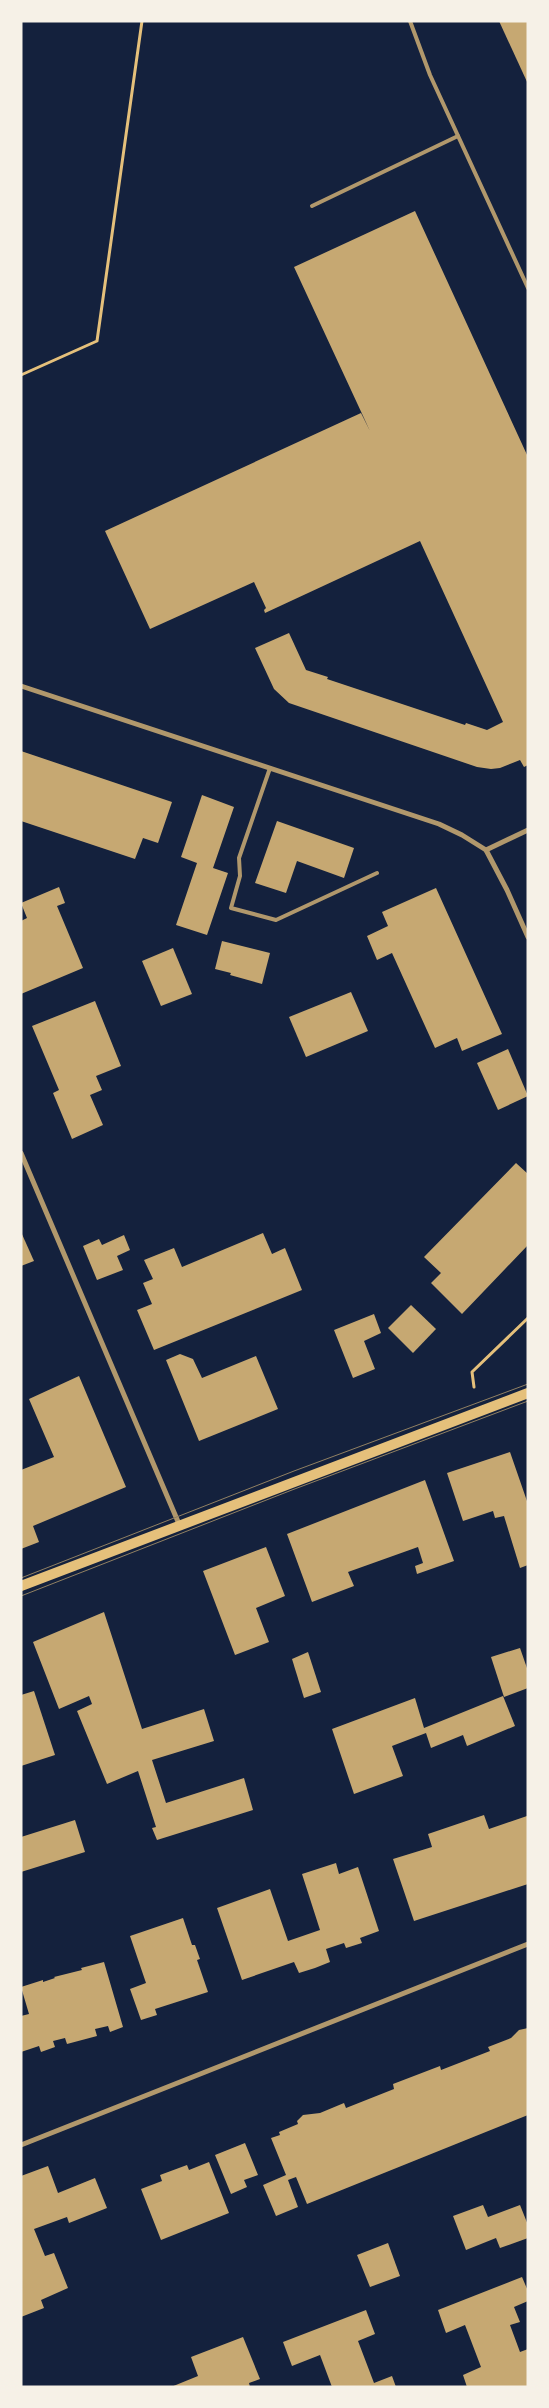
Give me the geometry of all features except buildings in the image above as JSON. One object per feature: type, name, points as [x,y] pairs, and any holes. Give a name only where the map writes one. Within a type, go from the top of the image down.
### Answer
[{"type":"main road","points":[[21,1586],[179,1524],[528,1393]]},
{"type":"street","points":[[21,686],[439,824],[462,835],[486,850],[507,890],[528,937]]},
{"type":"street","points":[[486,850],[528,830]]},
{"type":"street","points":[[21,1153],[179,1524]]},
{"type":"street","points":[[21,2145],[528,1944]]},
{"type":"lane","points":[[410,21],[430,75],[528,288]]},
{"type":"lane","points":[[312,206],[458,136]]},
{"type":"lane","points":[[270,768],[239,858],[240,876],[231,908],[276,920],[377,873]]},
{"type":"path","points":[[21,375],[97,341],[142,21]]},
{"type":"path","points":[[477,1412],[472,1372],[528,1318]]},
{"type":"tram line","points":[[21,1578],[294,1471],[528,1384]]},
{"type":"tram line","points":[[21,1596],[292,1490],[528,1401]]}]
